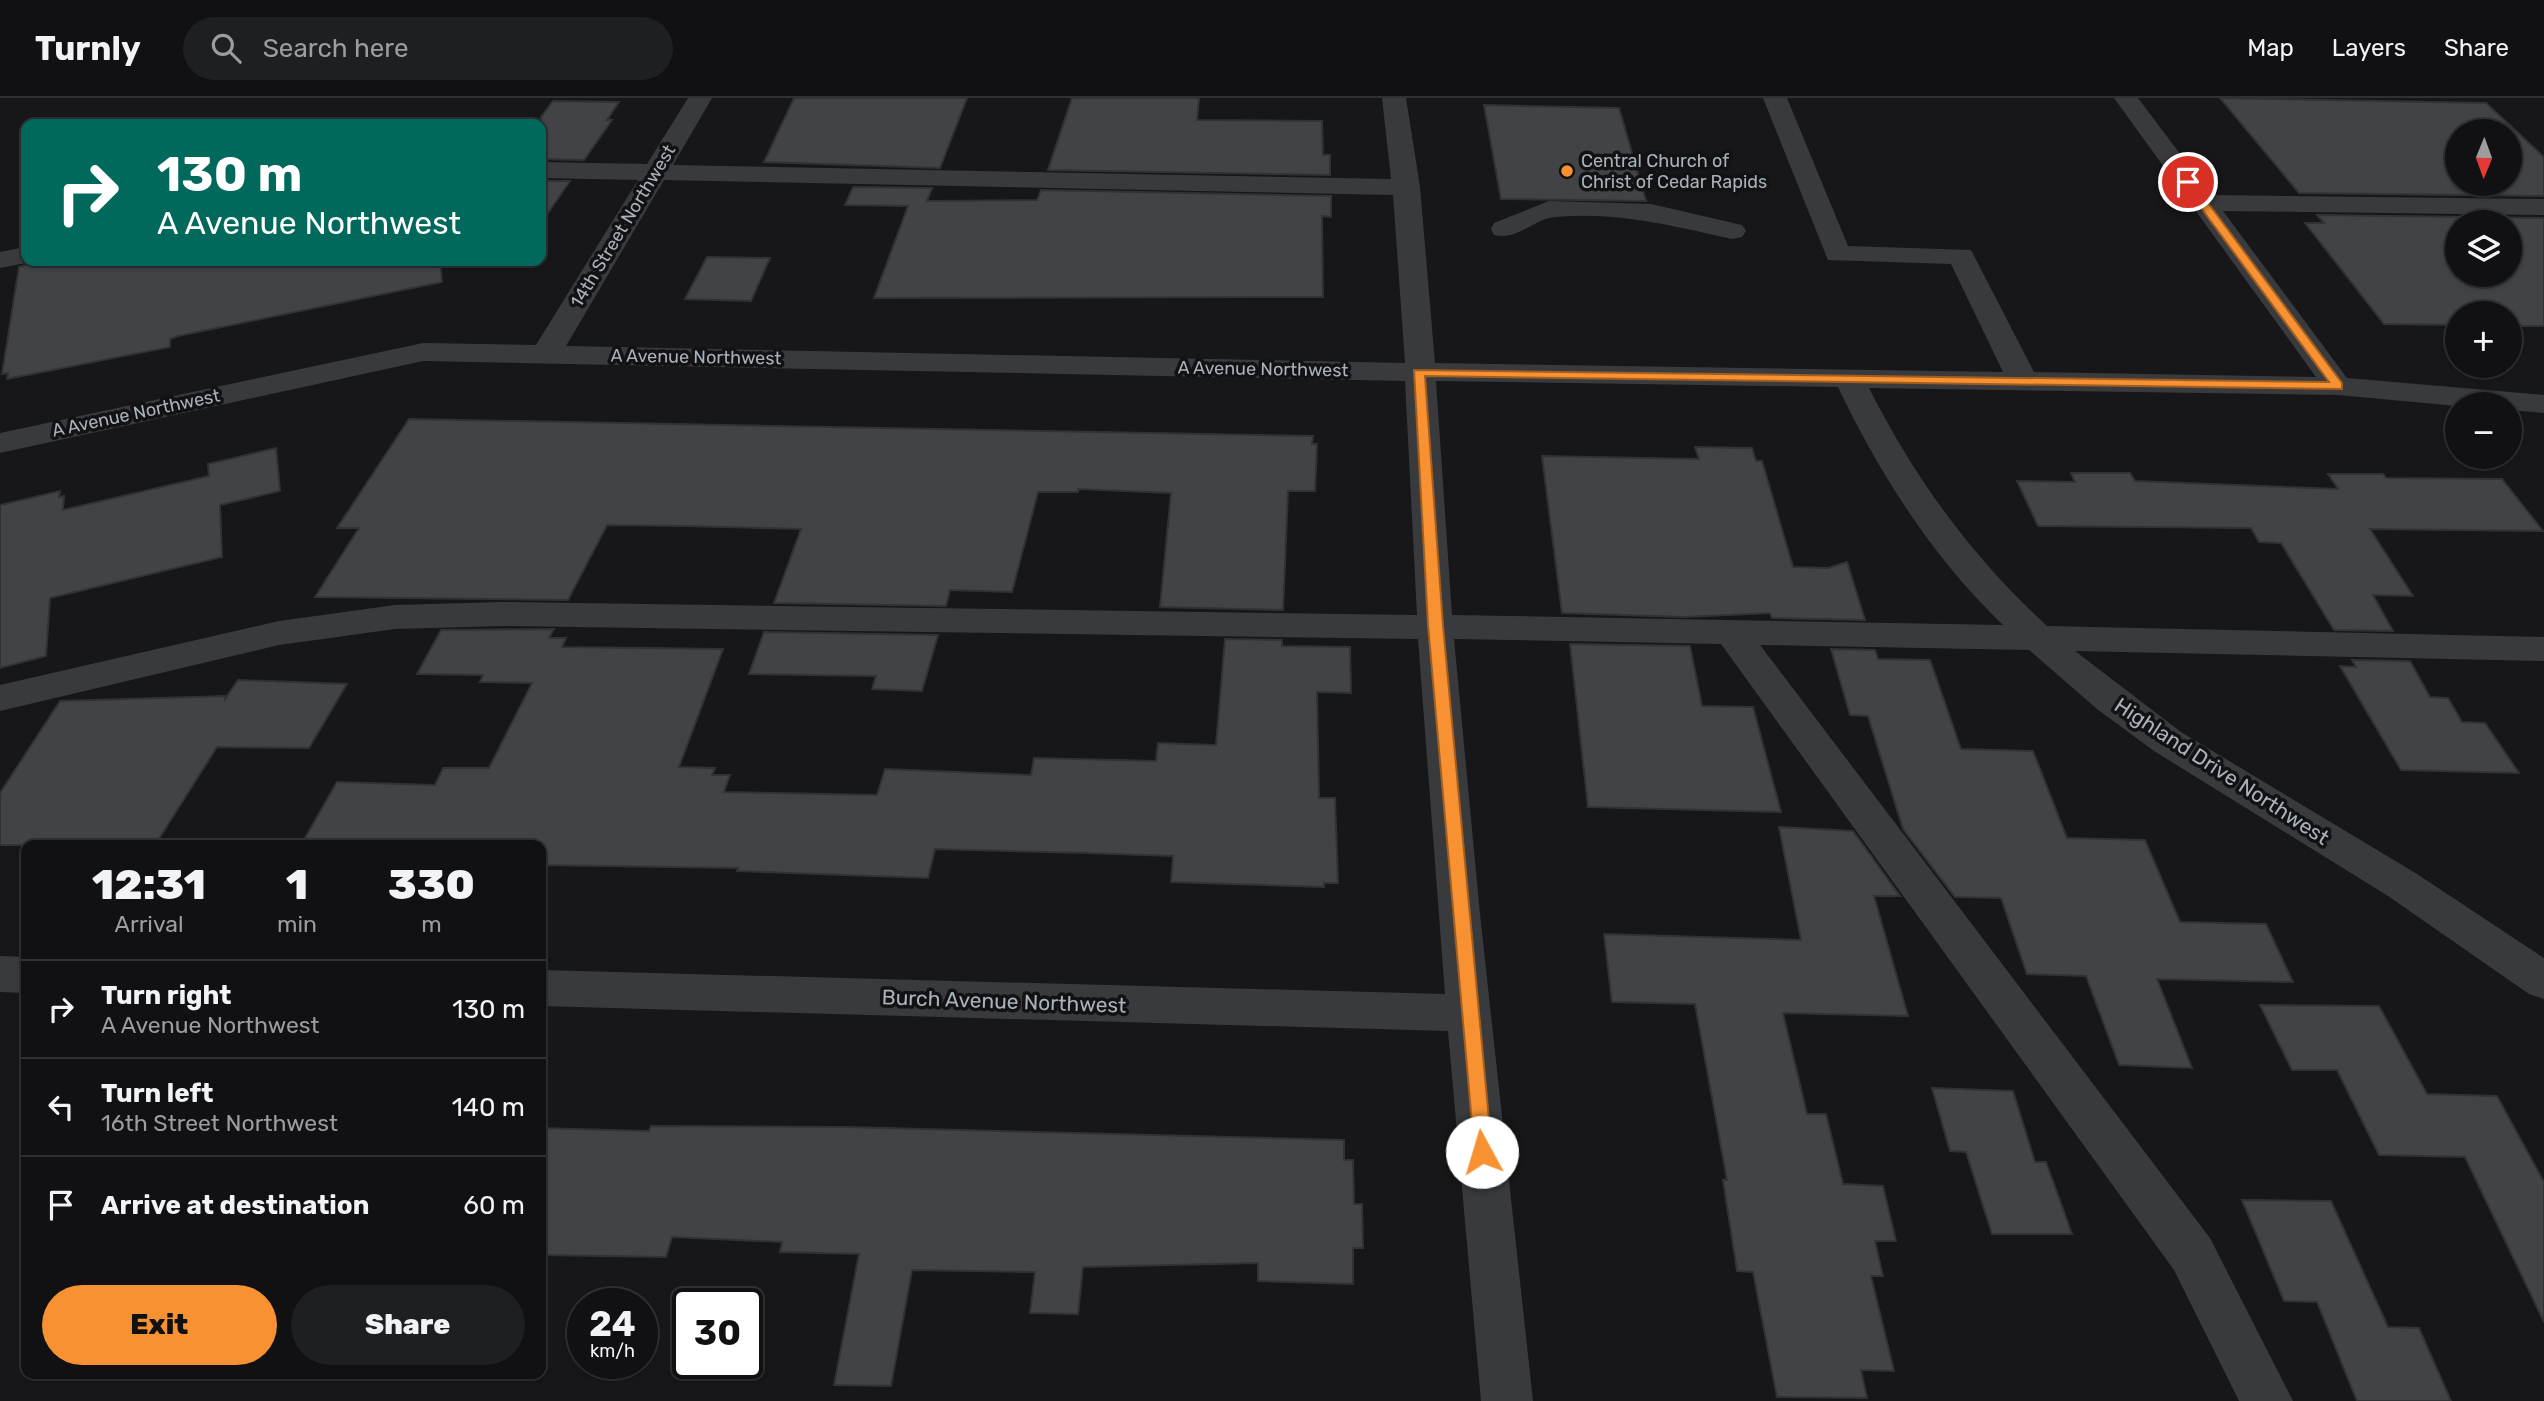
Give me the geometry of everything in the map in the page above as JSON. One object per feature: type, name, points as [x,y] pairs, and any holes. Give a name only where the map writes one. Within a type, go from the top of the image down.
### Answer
[{"type":"street","name":"14th Street Northwest","points":[[546,354],[700,98]]},
{"type":"street","points":[[1394,98],[1407,187],[1436,625],[1468,1013],[1507,1401]]},
{"type":"street","points":[[1775,98],[1838,254],[1961,256],[2023,381]]},
{"type":"street","points":[[2126,98],[2338,386]]},
{"type":"street","points":[[546,170],[1407,187]]},
{"type":"street","points":[[2203,203],[2544,208]]},
{"type":"street","points":[[1504,229],[1549,209],[1651,212],[1732,231]]},
{"type":"street","points":[[0,260],[21,256]]},
{"type":"street","name":"A Avenue Northwest","points":[[0,443],[423,352],[1418,372],[2338,386],[2541,404]]},
{"type":"street","name":"Highland Drive Northwest","points":[[1849,378],[1868,421],[1922,507],[1973,574],[2032,637],[2099,693],[2224,779],[2382,872],[2544,981]]},
{"type":"street","points":[[0,698],[279,633],[395,617],[502,614],[1436,625],[1733,635],[2032,637],[2544,649]]},
{"type":"street","points":[[1733,635],[2192,1254],[2267,1401]]},
{"type":"street","points":[[0,974],[21,975]]},
{"type":"street","name":"Burch Avenue Northwest","points":[[546,988],[1468,1013]]},
{"type":"building","points":[[794,98],[967,98],[940,168],[764,162]]},
{"type":"building","points":[[1072,98],[1199,98],[1197,120],[1322,121],[1323,155],[1330,155],[1330,175],[1048,170]]},
{"type":"building","points":[[2220,98],[2486,103],[2503,119],[2445,119],[2445,195],[2299,193]]},
{"type":"building","points":[[553,101],[619,102],[607,120],[612,120],[584,160],[546,159],[546,119],[541,117]]},
{"type":"building","name":"Central Church of Christ of Cedar Rapids","points":[[1484,105],[1619,108],[1646,201],[1501,199]]},
{"type":"building","points":[[2522,137],[2544,157],[2544,196],[2522,196]]},
{"type":"building","points":[[546,181],[570,181],[546,216]]},
{"type":"building","points":[[853,187],[932,188],[927,201],[1037,200],[1041,190],[1331,196],[1331,217],[1322,216],[1323,297],[874,298],[908,206],[845,205]]},
{"type":"building","points":[[2317,215],[2445,217],[2445,287],[2522,287],[2522,218],[2544,218],[2544,326],[2522,326],[2522,301],[2445,301],[2445,325],[2384,324],[2305,223],[2324,223]]},
{"type":"building","points":[[707,257],[770,258],[751,301],[685,299]]},
{"type":"building","points":[[440,266],[442,282],[178,336],[170,339],[170,347],[7,379],[8,373],[2,374],[19,267]]},
{"type":"building","points":[[409,419],[1313,436],[1312,444],[1317,444],[1315,491],[1288,491],[1283,610],[1160,607],[1171,493],[1078,489],[1078,492],[1038,492],[1012,592],[950,590],[946,606],[774,603],[801,529],[684,526],[607,525],[568,600],[315,597],[359,528],[337,528]]},
{"type":"building","points":[[1695,447],[1752,448],[1756,461],[1762,461],[1793,567],[1828,568],[1847,562],[1865,620],[1772,618],[1770,613],[1684,617],[1562,613],[1542,456],[1699,459]]},
{"type":"building","points":[[276,448],[280,491],[220,505],[222,557],[50,598],[46,656],[0,668],[0,505],[60,491],[59,497],[64,496],[63,510],[209,476],[208,464]]},
{"type":"building","points":[[2071,473],[2130,473],[2135,481],[2338,489],[2328,474],[2383,474],[2386,478],[2502,479],[2543,531],[2370,529],[2413,596],[2373,595],[2393,631],[2334,630],[2281,543],[2259,542],[2251,528],[2038,526],[2017,481],[2075,482]]},
{"type":"building","points":[[554,629],[549,638],[566,638],[562,647],[723,649],[679,767],[715,768],[712,775],[730,775],[724,792],[877,795],[885,769],[1031,775],[1034,758],[1156,761],[1158,743],[1216,745],[1225,639],[1282,640],[1282,646],[1350,647],[1351,693],[1317,692],[1319,798],[1335,798],[1338,883],[1324,883],[1324,887],[1171,882],[1173,856],[935,849],[928,878],[737,871],[738,868],[546,865],[546,840],[304,840],[337,782],[435,785],[443,768],[489,768],[532,683],[480,682],[483,675],[417,674],[441,630]]},
{"type":"building","points":[[764,632],[938,635],[922,691],[872,689],[876,676],[749,674]]},
{"type":"building","points":[[1570,644],[1690,646],[1702,706],[1753,707],[1781,812],[1588,807]]},
{"type":"building","points":[[1831,649],[1875,650],[1878,659],[1930,660],[1961,749],[2033,751],[2067,838],[2145,840],[2180,922],[2266,924],[2293,982],[2157,979],[2192,1068],[2119,1065],[2086,976],[2027,974],[2001,898],[1955,897],[1903,829],[1868,716],[1850,715]]},
{"type":"building","points":[[2352,660],[2410,661],[2430,697],[2448,698],[2462,722],[2485,723],[2519,773],[2401,770],[2340,666],[2356,667]]},
{"type":"building","points":[[238,680],[347,684],[309,748],[217,747],[158,840],[21,840],[21,845],[0,845],[0,793],[60,701],[225,696],[225,699]]},
{"type":"building","points":[[1779,827],[1853,831],[1900,896],[1874,896],[1908,1016],[1783,1013],[1807,1114],[1826,1114],[1843,1184],[1883,1186],[1896,1241],[1875,1241],[1883,1276],[1871,1276],[1894,1371],[1861,1370],[1867,1398],[1777,1397],[1753,1272],[1737,1271],[1723,1180],[1727,1180],[1695,1004],[1612,1002],[1604,934],[1801,940]]},
{"type":"building","points":[[2260,1005],[2379,1006],[2427,1094],[2497,1096],[2544,1182],[2544,1322],[2465,1157],[2379,1155],[2337,1070],[2292,1070]]},
{"type":"building","points":[[1932,1088],[2013,1091],[2035,1162],[2046,1162],[2072,1234],[1992,1234],[1966,1152],[1950,1151]]},
{"type":"building","points":[[651,1126],[846,1127],[1344,1140],[1344,1160],[1353,1160],[1354,1204],[1362,1204],[1363,1248],[1353,1248],[1353,1284],[1258,1281],[1258,1263],[1083,1267],[1078,1314],[1030,1313],[1035,1272],[912,1270],[891,1386],[834,1385],[859,1254],[780,1252],[782,1242],[672,1237],[666,1257],[546,1255],[546,1128],[649,1131]]},
{"type":"building","points":[[2242,1200],[2331,1201],[2388,1327],[2419,1328],[2451,1401],[2357,1401],[2317,1302],[2284,1301]]},
{"type":"place","name":"Central Church of Christ of Cedar Rapids","points":[[1567,171]]},
{"type":"route","points":[[1482,1152],[1436,625],[1418,372],[2338,386],[2188,182]]}]
